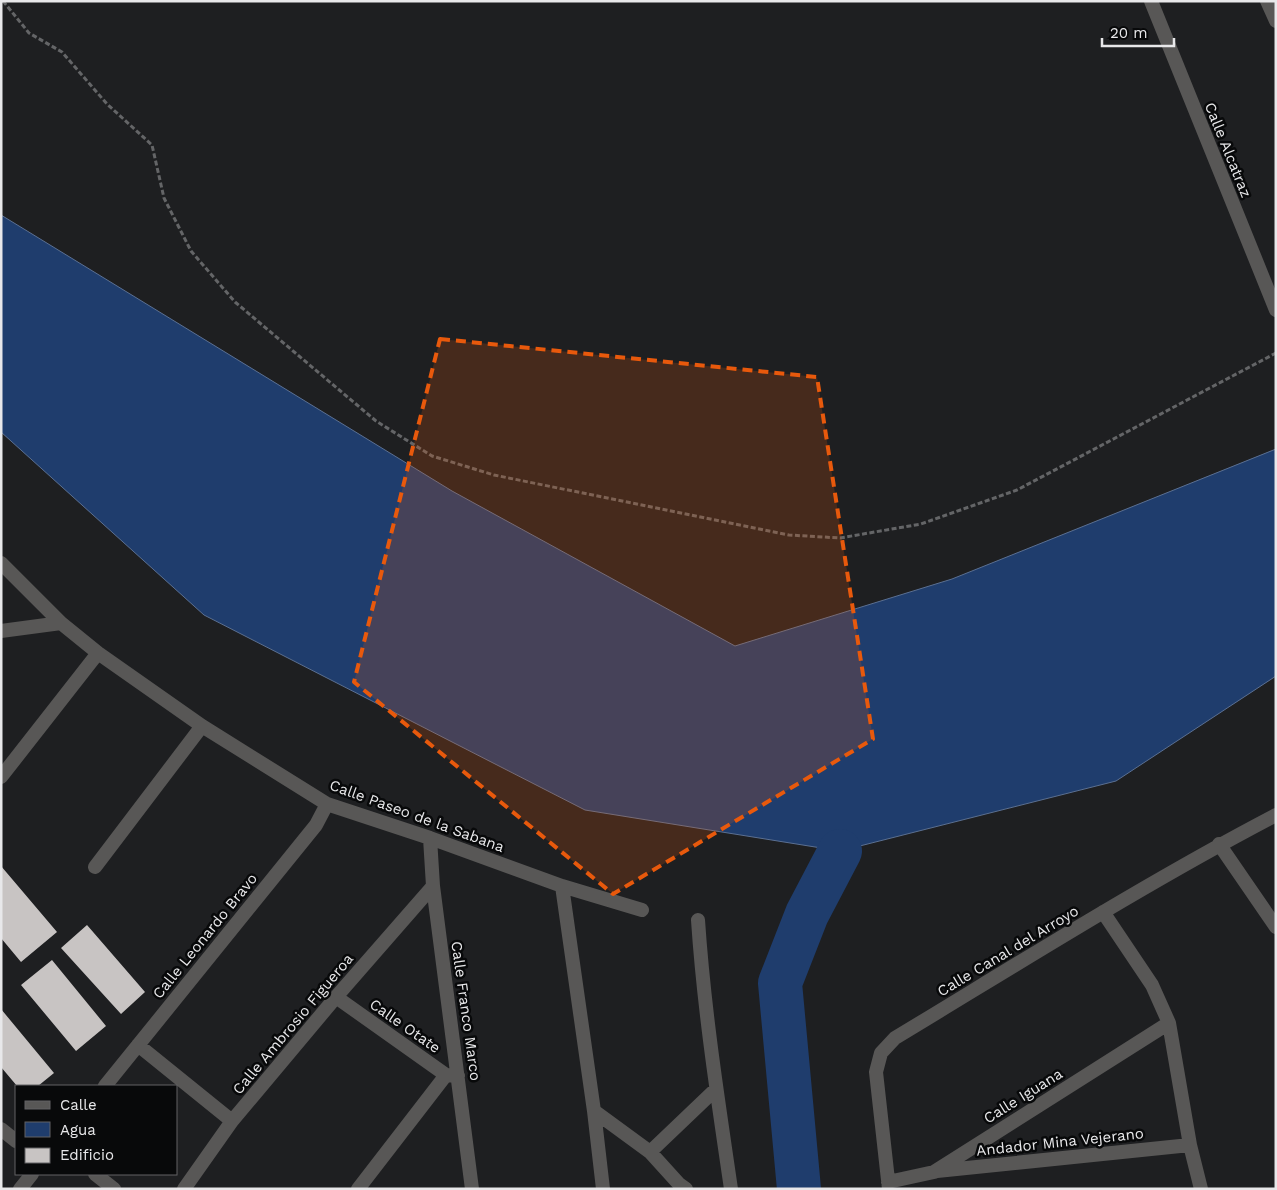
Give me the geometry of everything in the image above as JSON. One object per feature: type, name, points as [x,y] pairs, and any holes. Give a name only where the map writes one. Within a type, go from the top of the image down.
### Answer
[{"type":"street","name":"Calle Alcatraz","points":[[1151,1],[1276,310]]},
{"type":"street","points":[[1267,1],[1276,21]]},
{"type":"street","name":"Calle Paseo de la Sabana","points":[[1,563],[62,623],[98,653],[202,726],[327,804],[430,838],[562,886],[642,910]]},
{"type":"street","points":[[1,632],[62,623]]},
{"type":"street","points":[[1,777],[98,653]]},
{"type":"street","points":[[96,867],[202,726]]},
{"type":"street","name":"Calle Leonardo Bravo","points":[[106,1085],[316,825],[327,804]]},
{"type":"street","name":"Calle Canal del Arroyo","points":[[889,1185],[876,1072],[881,1053],[894,1038],[1219,844],[1276,815]]},
{"type":"street","name":"Calle Franco Marco","points":[[430,838],[452,1075],[472,1189]]},
{"type":"street","points":[[1219,844],[1276,927]]},
{"type":"street","name":"Calle Ambrosio Figueroa","points":[[184,1189],[232,1122],[336,997],[433,886]]},
{"type":"street","points":[[562,886],[594,1111],[603,1189]]},
{"type":"street","points":[[1103,912],[1152,985],[1169,1023],[1190,1144],[1201,1189]]},
{"type":"street","points":[[698,920],[716,1089],[731,1189]]},
{"type":"street","name":"Calle Otate","points":[[336,997],[452,1075]]},
{"type":"street","name":"Calle Iguana","points":[[889,1185],[934,1172],[1169,1023]]},
{"type":"street","points":[[138,1046],[232,1122]]},
{"type":"street","points":[[358,1189],[452,1075]]},
{"type":"street","points":[[650,1152],[716,1089]]},
{"type":"street","points":[[594,1111],[650,1152],[679,1184],[686,1189]]},
{"type":"street","points":[[1,1129],[15,1140]]},
{"type":"street","name":"Andador Mina Vejerano","points":[[934,1172],[1190,1144]]},
{"type":"street","points":[[20,1189],[31,1175]]},
{"type":"street","points":[[96,1175],[114,1189]]},
{"type":"path","points":[[3,1],[29,33],[62,52],[107,104],[152,145],[164,198],[191,251],[235,302],[376,421],[432,456],[494,475],[790,535],[840,538],[921,524],[1017,490],[1276,352]]},
{"type":"highlighted area","points":[[440,339],[817,377],[873,739],[613,894],[354,682]]},
{"type":"water","points":[[1,215],[452,491],[735,646],[952,579],[1276,449],[1276,676],[1116,781],[840,851],[585,810],[204,615],[1,432]]},
{"type":"building","points":[[1,866],[57,932],[21,962],[1,938]]},
{"type":"building","points":[[87,925],[145,992],[121,1014],[61,948]]},
{"type":"building","points":[[52,960],[106,1026],[76,1051],[21,985]]},
{"type":"building","points":[[1,1009],[54,1073],[39,1085],[16,1085],[1,1067]]},
{"type":"waterway","points":[[799,1189],[780,983],[807,914],[840,851]]}]
